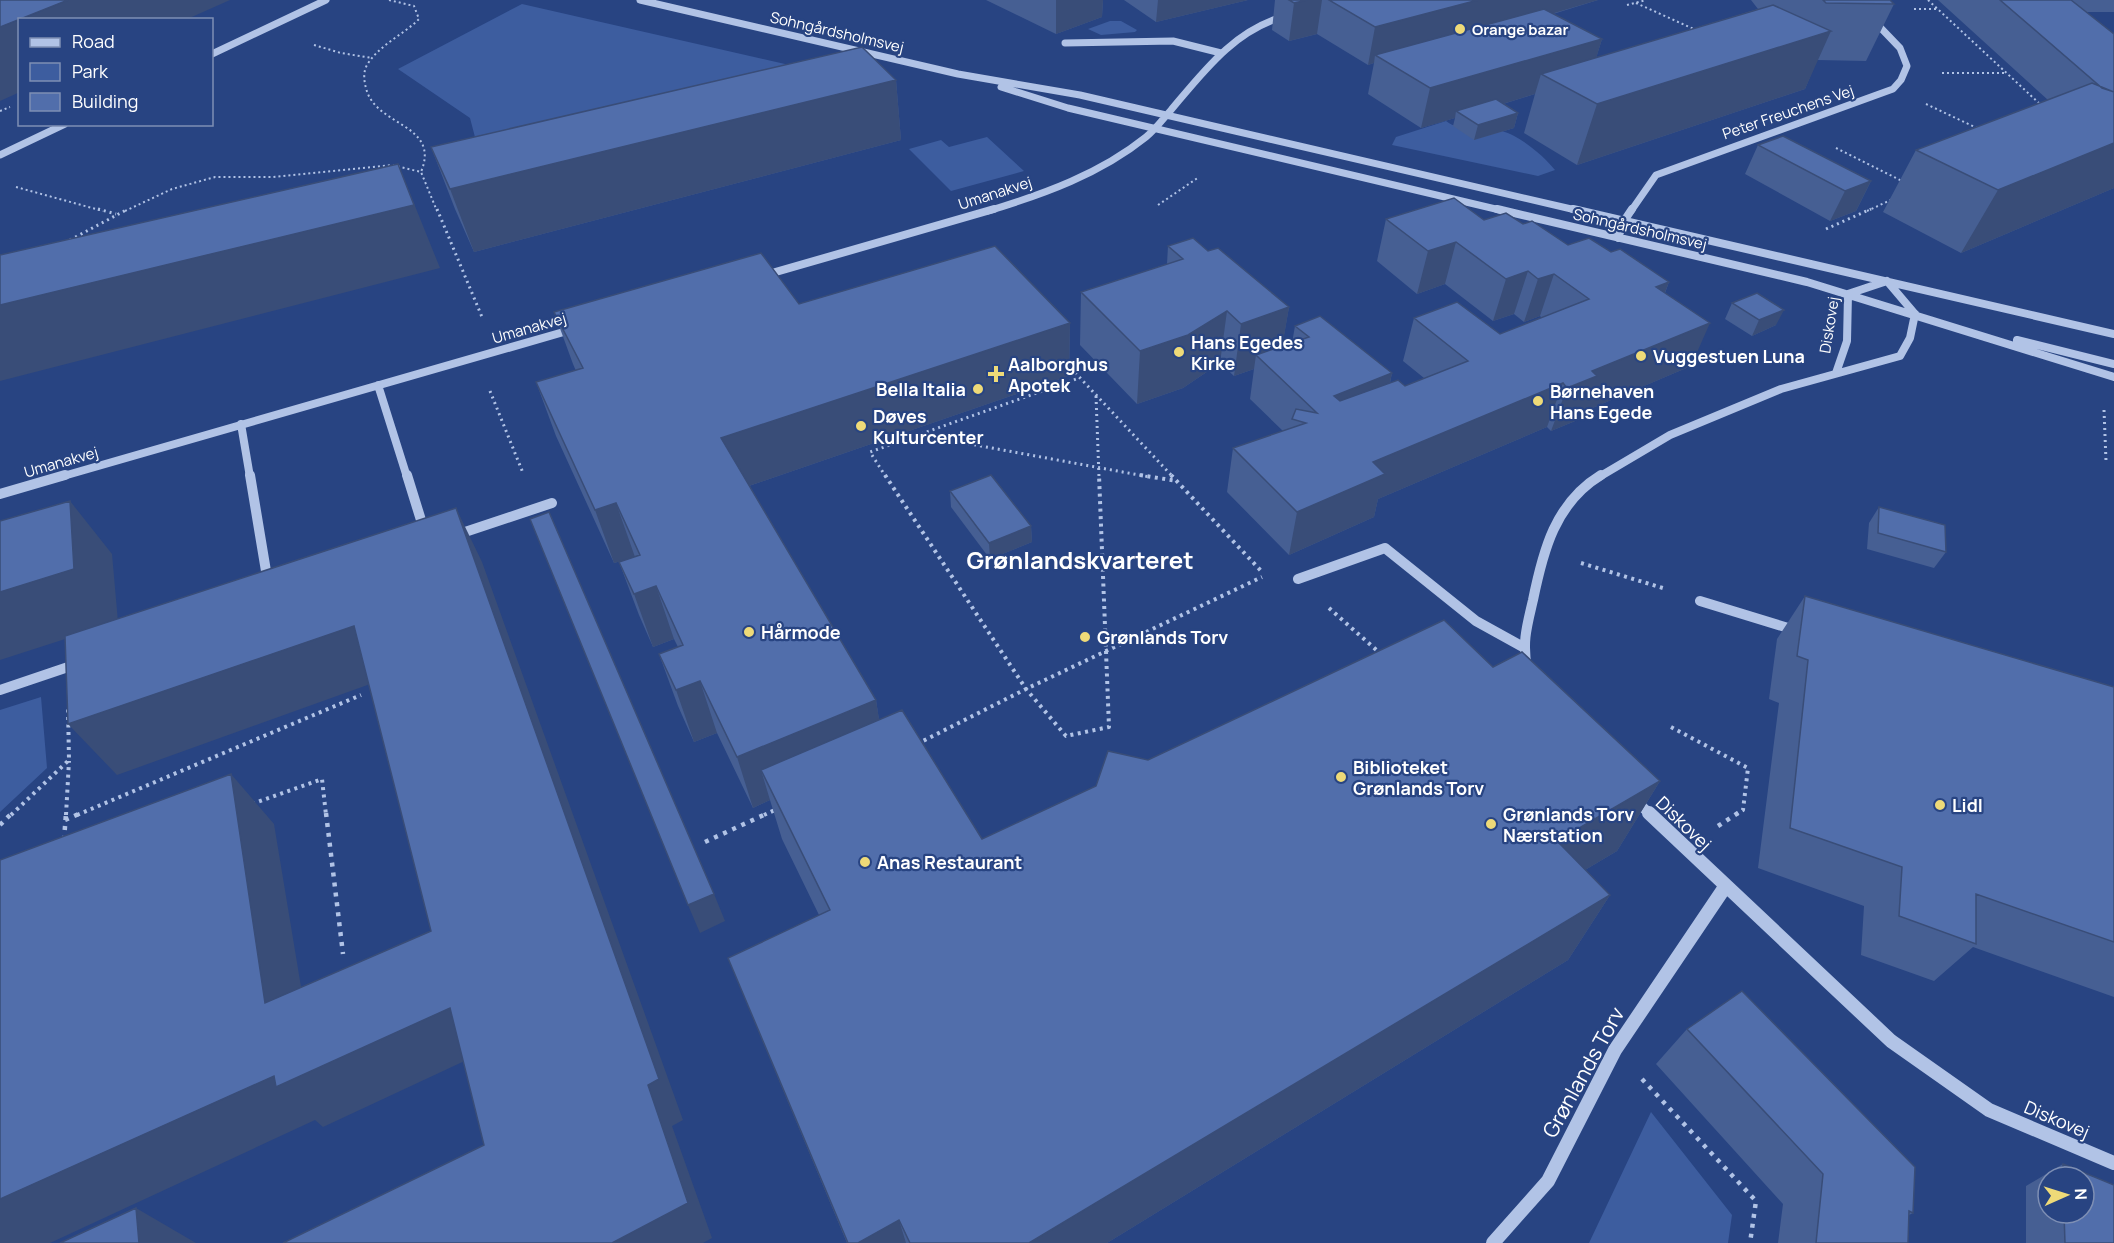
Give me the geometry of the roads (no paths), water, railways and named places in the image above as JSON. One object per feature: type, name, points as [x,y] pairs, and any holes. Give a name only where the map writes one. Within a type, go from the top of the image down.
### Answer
[{"type":"street","points":[[213,54],[326,0]]},
{"type":"street","name":"Sohngårdsholmsvej","points":[[640,0],[958,74],[1080,95],[2114,333]]},
{"type":"street","name":"Peter Freuchens Vej","points":[[1618,238],[1624,221],[1656,175],[1893,89],[1901,80],[1907,66],[1900,48],[1854,0]]},
{"type":"street","points":[[1154,128],[1221,53],[1240,37],[1270,20],[1293,14]]},
{"type":"street","points":[[1065,43],[1147,39],[1173,41],[1221,53]]},
{"type":"street","name":"Sohngårdsholmsvej","points":[[958,74],[1068,108],[1807,282],[2114,377]]},
{"type":"street","points":[[0,155],[61,126]]},
{"type":"street","name":"Umanakvej","points":[[754,278],[977,214],[1049,190],[1080,178],[1115,159],[1148,136],[1154,128]]},
{"type":"street","points":[[1887,281],[1915,314],[2114,364]]},
{"type":"street","name":"Diskovej","points":[[1836,373],[1847,341],[1848,294],[1887,281]]},
{"type":"street","name":"Diskovej","points":[[1531,686],[1523,647],[1543,552],[1560,516],[1582,486],[1670,435],[1781,389],[1900,356],[1910,338],[1915,314]]},
{"type":"street","name":"Umanakvej","points":[[0,494],[585,326]]},
{"type":"street","points":[[378,385],[434,543],[552,503]]},
{"type":"street","points":[[241,424],[270,597]]},
{"type":"street","points":[[1298,579],[1384,548],[1476,621],[1523,647]]},
{"type":"street","points":[[1700,601],[1812,635]]},
{"type":"street","points":[[0,690],[89,659]]},
{"type":"street","name":"Diskovej","points":[[1623,789],[1891,1041],[1989,1110],[2114,1162]]},
{"type":"street","name":"Grønlands Torv","points":[[1493,1243],[1548,1182],[1615,1050],[1725,887]]},
{"type":"place","name":"Orange bazar","points":[[1460,29]]},
{"type":"place","name":"Hans Egedes Kirke","points":[[1179,352]]},
{"type":"place","name":"Vuggestuen Luna","points":[[1641,356]]},
{"type":"place","name":"Aalborghus Apotek","points":[[996,374]]},
{"type":"place","name":"Bella Italia","points":[[978,389]]},
{"type":"place","name":"Børnehaven Hans Egede","points":[[1538,401]]},
{"type":"place","name":"Døves Kulturcenter","points":[[861,426]]},
{"type":"place","name":"Hårmode","points":[[749,632]]},
{"type":"place","name":"Grønlands Torv","points":[[1085,637]]},
{"type":"place","name":"Biblioteket Grønlands Torv","points":[[1341,777]]},
{"type":"place","name":"Lidl","points":[[1940,805]]},
{"type":"place","name":"Grønlands Torv Nærstation","points":[[1491,824]]},
{"type":"place","name":"Anas Restaurant","points":[[865,862]]},
{"type":"district","name":"Grønlandskvarteret","points":[[1080,559]]}]
